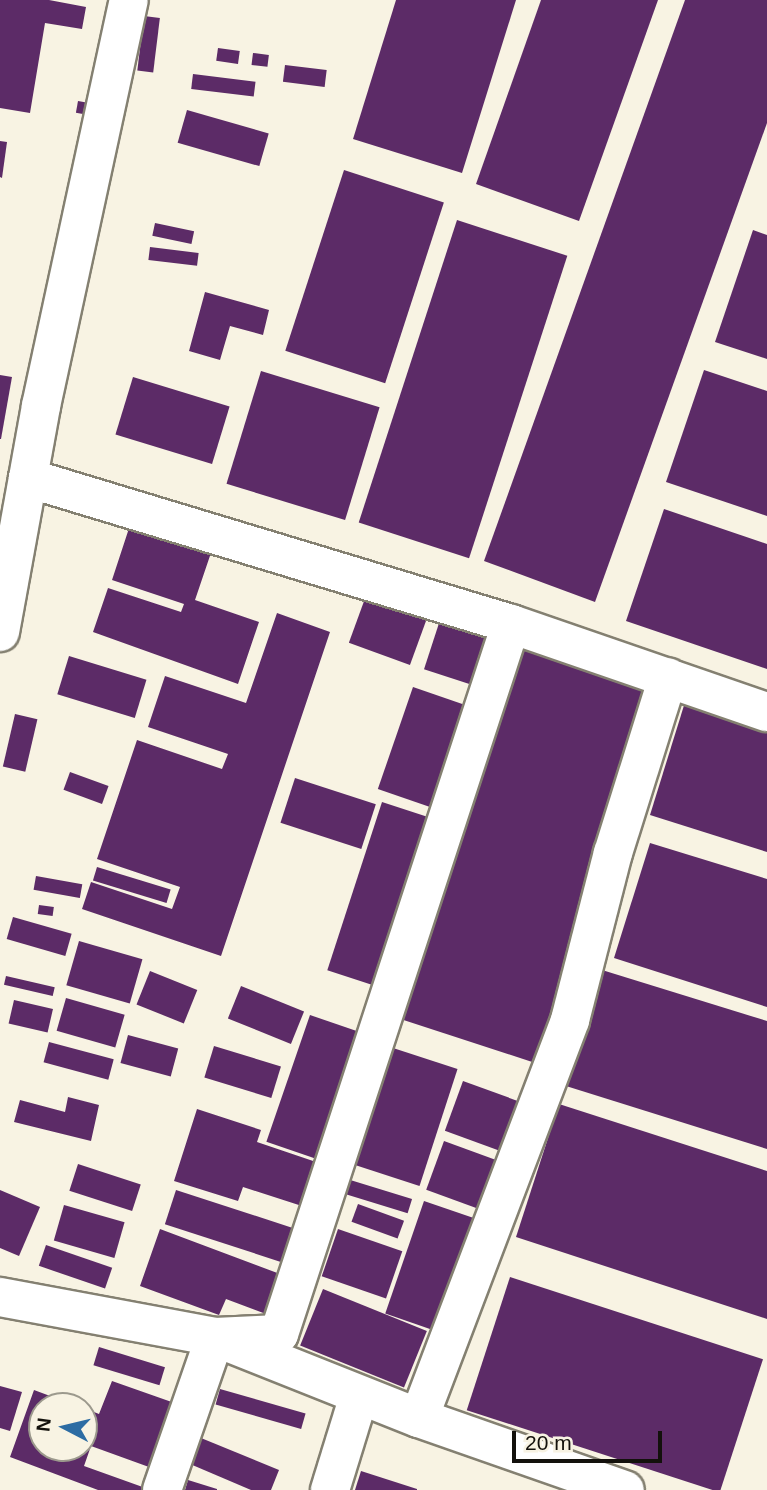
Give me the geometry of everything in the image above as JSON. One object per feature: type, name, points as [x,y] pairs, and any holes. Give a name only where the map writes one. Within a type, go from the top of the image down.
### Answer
[{"type":"street","points":[[0,632],[28,478],[129,0]]},
{"type":"street","points":[[28,478],[511,624],[767,712]]},
{"type":"street","points":[[215,1337],[279,1334],[511,624]]},
{"type":"street","points":[[419,1418],[570,1020],[613,853],[668,677]]},
{"type":"street","points":[[0,1297],[215,1337],[359,1396],[625,1490]]},
{"type":"street","points":[[162,1490],[215,1337]]},
{"type":"street","points":[[330,1490],[359,1396]]},
{"type":"building","points":[[0,0],[49,0],[86,7],[82,29],[45,23],[30,113],[0,108]]},
{"type":"building","points":[[396,0],[516,0],[462,173],[353,139]]},
{"type":"building","points":[[541,0],[658,0],[579,221],[476,184]]},
{"type":"building","points":[[685,0],[767,0],[767,123],[595,602],[484,561]]},
{"type":"building","points":[[144,16],[160,18],[153,73],[137,71]]},
{"type":"building","points":[[218,48],[240,51],[238,64],[216,61]]},
{"type":"building","points":[[253,53],[269,55],[267,67],[252,65]]},
{"type":"building","points":[[285,65],[327,70],[325,87],[283,82]]},
{"type":"building","points":[[193,74],[256,82],[254,97],[191,89]]},
{"type":"building","points":[[78,101],[95,104],[93,116],[76,113]]},
{"type":"building","points":[[187,110],[269,133],[259,166],[178,143]]},
{"type":"building","points":[[0,141],[7,142],[2,178],[0,177]]},
{"type":"building","points":[[344,170],[444,202],[385,383],[285,351]]},
{"type":"building","points":[[457,220],[567,256],[469,558],[359,522]]},
{"type":"building","points":[[155,223],[194,231],[191,244],[152,236]]},
{"type":"building","points":[[753,230],[767,235],[767,359],[715,342]]},
{"type":"building","points":[[150,247],[199,253],[197,266],[148,260]]},
{"type":"building","points":[[205,292],[269,310],[263,335],[230,326],[220,360],[189,351]]},
{"type":"building","points":[[704,370],[767,391],[767,516],[666,482]]},
{"type":"building","points":[[261,371],[380,407],[345,520],[227,484]]},
{"type":"building","points":[[0,375],[12,377],[1,439],[0,439]]},
{"type":"building","points":[[133,377],[230,407],[212,464],[115,434]]},
{"type":"building","points":[[664,509],[767,544],[767,669],[626,621]]},
{"type":"building","points":[[134,513],[215,541],[195,600],[259,622],[238,684],[93,632],[108,588],[181,612],[184,604],[112,580]]},
{"type":"building","points":[[367,593],[428,615],[410,665],[349,643]]},
{"type":"building","points":[[277,613],[330,632],[221,956],[82,909],[91,882],[172,909],[180,887],[97,859],[137,740],[222,769],[228,754],[148,727],[165,676],[246,703]]},
{"type":"building","points":[[441,617],[497,635],[480,688],[424,669]]},
{"type":"building","points":[[519,636],[661,682],[537,1063],[395,1017]]},
{"type":"building","points":[[69,656],[146,680],[135,718],[57,694]]},
{"type":"building","points":[[413,687],[478,709],[443,812],[378,789]]},
{"type":"building","points":[[686,699],[767,725],[767,852],[650,815]]},
{"type":"building","points":[[15,714],[37,719],[25,772],[3,767]]},
{"type":"building","points":[[70,772],[109,786],[102,804],[64,790]]},
{"type":"building","points":[[295,778],[376,804],[361,849],[280,823]]},
{"type":"building","points":[[382,802],[437,820],[382,988],[327,970]]},
{"type":"building","points":[[650,843],[767,879],[767,1007],[614,958]]},
{"type":"building","points":[[97,867],[171,890],[167,903],[93,880]]},
{"type":"building","points":[[36,876],[82,884],[80,898],[34,890]]},
{"type":"building","points":[[39,905],[54,907],[53,916],[38,914]]},
{"type":"building","points":[[13,917],[72,934],[65,956],[7,939]]},
{"type":"building","points":[[79,941],[142,959],[130,1003],[66,985]]},
{"type":"building","points":[[602,970],[767,1021],[767,1149],[566,1086]]},
{"type":"building","points":[[150,971],[197,990],[184,1023],[137,1004]]},
{"type":"building","points":[[6,976],[55,987],[53,996],[4,985]]},
{"type":"building","points":[[241,986],[304,1011],[291,1044],[228,1018]]},
{"type":"building","points":[[66,998],[125,1015],[115,1047],[57,1031]]},
{"type":"building","points":[[14,1000],[53,1009],[48,1032],[9,1023]]},
{"type":"building","points":[[310,1015],[371,1036],[327,1163],[266,1142]]},
{"type":"building","points":[[128,1035],[178,1048],[171,1076],[120,1063]]},
{"type":"building","points":[[49,1042],[114,1059],[108,1080],[44,1062]]},
{"type":"building","points":[[214,1046],[281,1066],[271,1098],[204,1078]]},
{"type":"building","points":[[390,1047],[458,1069],[420,1186],[352,1164]]},
{"type":"building","points":[[463,1081],[526,1104],[508,1154],[445,1131]]},
{"type":"building","points":[[68,1097],[99,1105],[91,1141],[14,1122],[20,1100],[65,1112]]},
{"type":"building","points":[[559,1104],[767,1171],[767,1319],[516,1237]]},
{"type":"building","points":[[197,1109],[261,1130],[257,1142],[319,1163],[305,1207],[243,1187],[238,1201],[174,1181]]},
{"type":"building","points":[[444,1141],[507,1164],[489,1213],[426,1190]]},
{"type":"building","points":[[78,1164],[141,1184],[132,1211],[69,1191]]},
{"type":"building","points":[[347,1179],[412,1199],[408,1213],[343,1193]]},
{"type":"building","points":[[0,1190],[40,1207],[19,1256],[0,1248]]},
{"type":"building","points":[[176,1190],[303,1231],[292,1266],[165,1224]]},
{"type":"building","points":[[424,1201],[482,1221],[443,1333],[385,1314]]},
{"type":"building","points":[[358,1204],[404,1221],[398,1239],[352,1222]]},
{"type":"building","points":[[64,1205],[125,1222],[114,1258],[54,1241]]},
{"type":"building","points":[[160,1229],[280,1274],[266,1314],[226,1299],[219,1315],[140,1286]]},
{"type":"building","points":[[338,1229],[402,1251],[386,1298],[322,1276]]},
{"type":"building","points":[[46,1245],[112,1268],[105,1289],[39,1266]]},
{"type":"building","points":[[510,1277],[763,1359],[720,1490],[712,1490],[467,1410]]},
{"type":"building","points":[[323,1289],[427,1331],[404,1388],[300,1346]]},
{"type":"building","points":[[99,1347],[165,1367],[159,1385],[93,1365]]},
{"type":"building","points":[[112,1381],[183,1406],[160,1471],[98,1449],[99,1414]]},
{"type":"building","points":[[0,1386],[22,1392],[10,1431],[0,1428]]},
{"type":"building","points":[[220,1389],[306,1414],[301,1429],[216,1404]]},
{"type":"building","points":[[28,1407],[28,1462],[85,1462],[84,1466],[151,1490],[98,1490],[10,1457]]},
{"type":"building","points":[[201,1438],[279,1470],[271,1490],[251,1490],[190,1464]]},
{"type":"building","points":[[361,1471],[417,1489],[417,1490],[355,1490]]},
{"type":"building","points":[[188,1480],[217,1489],[217,1490],[185,1490]]}]
